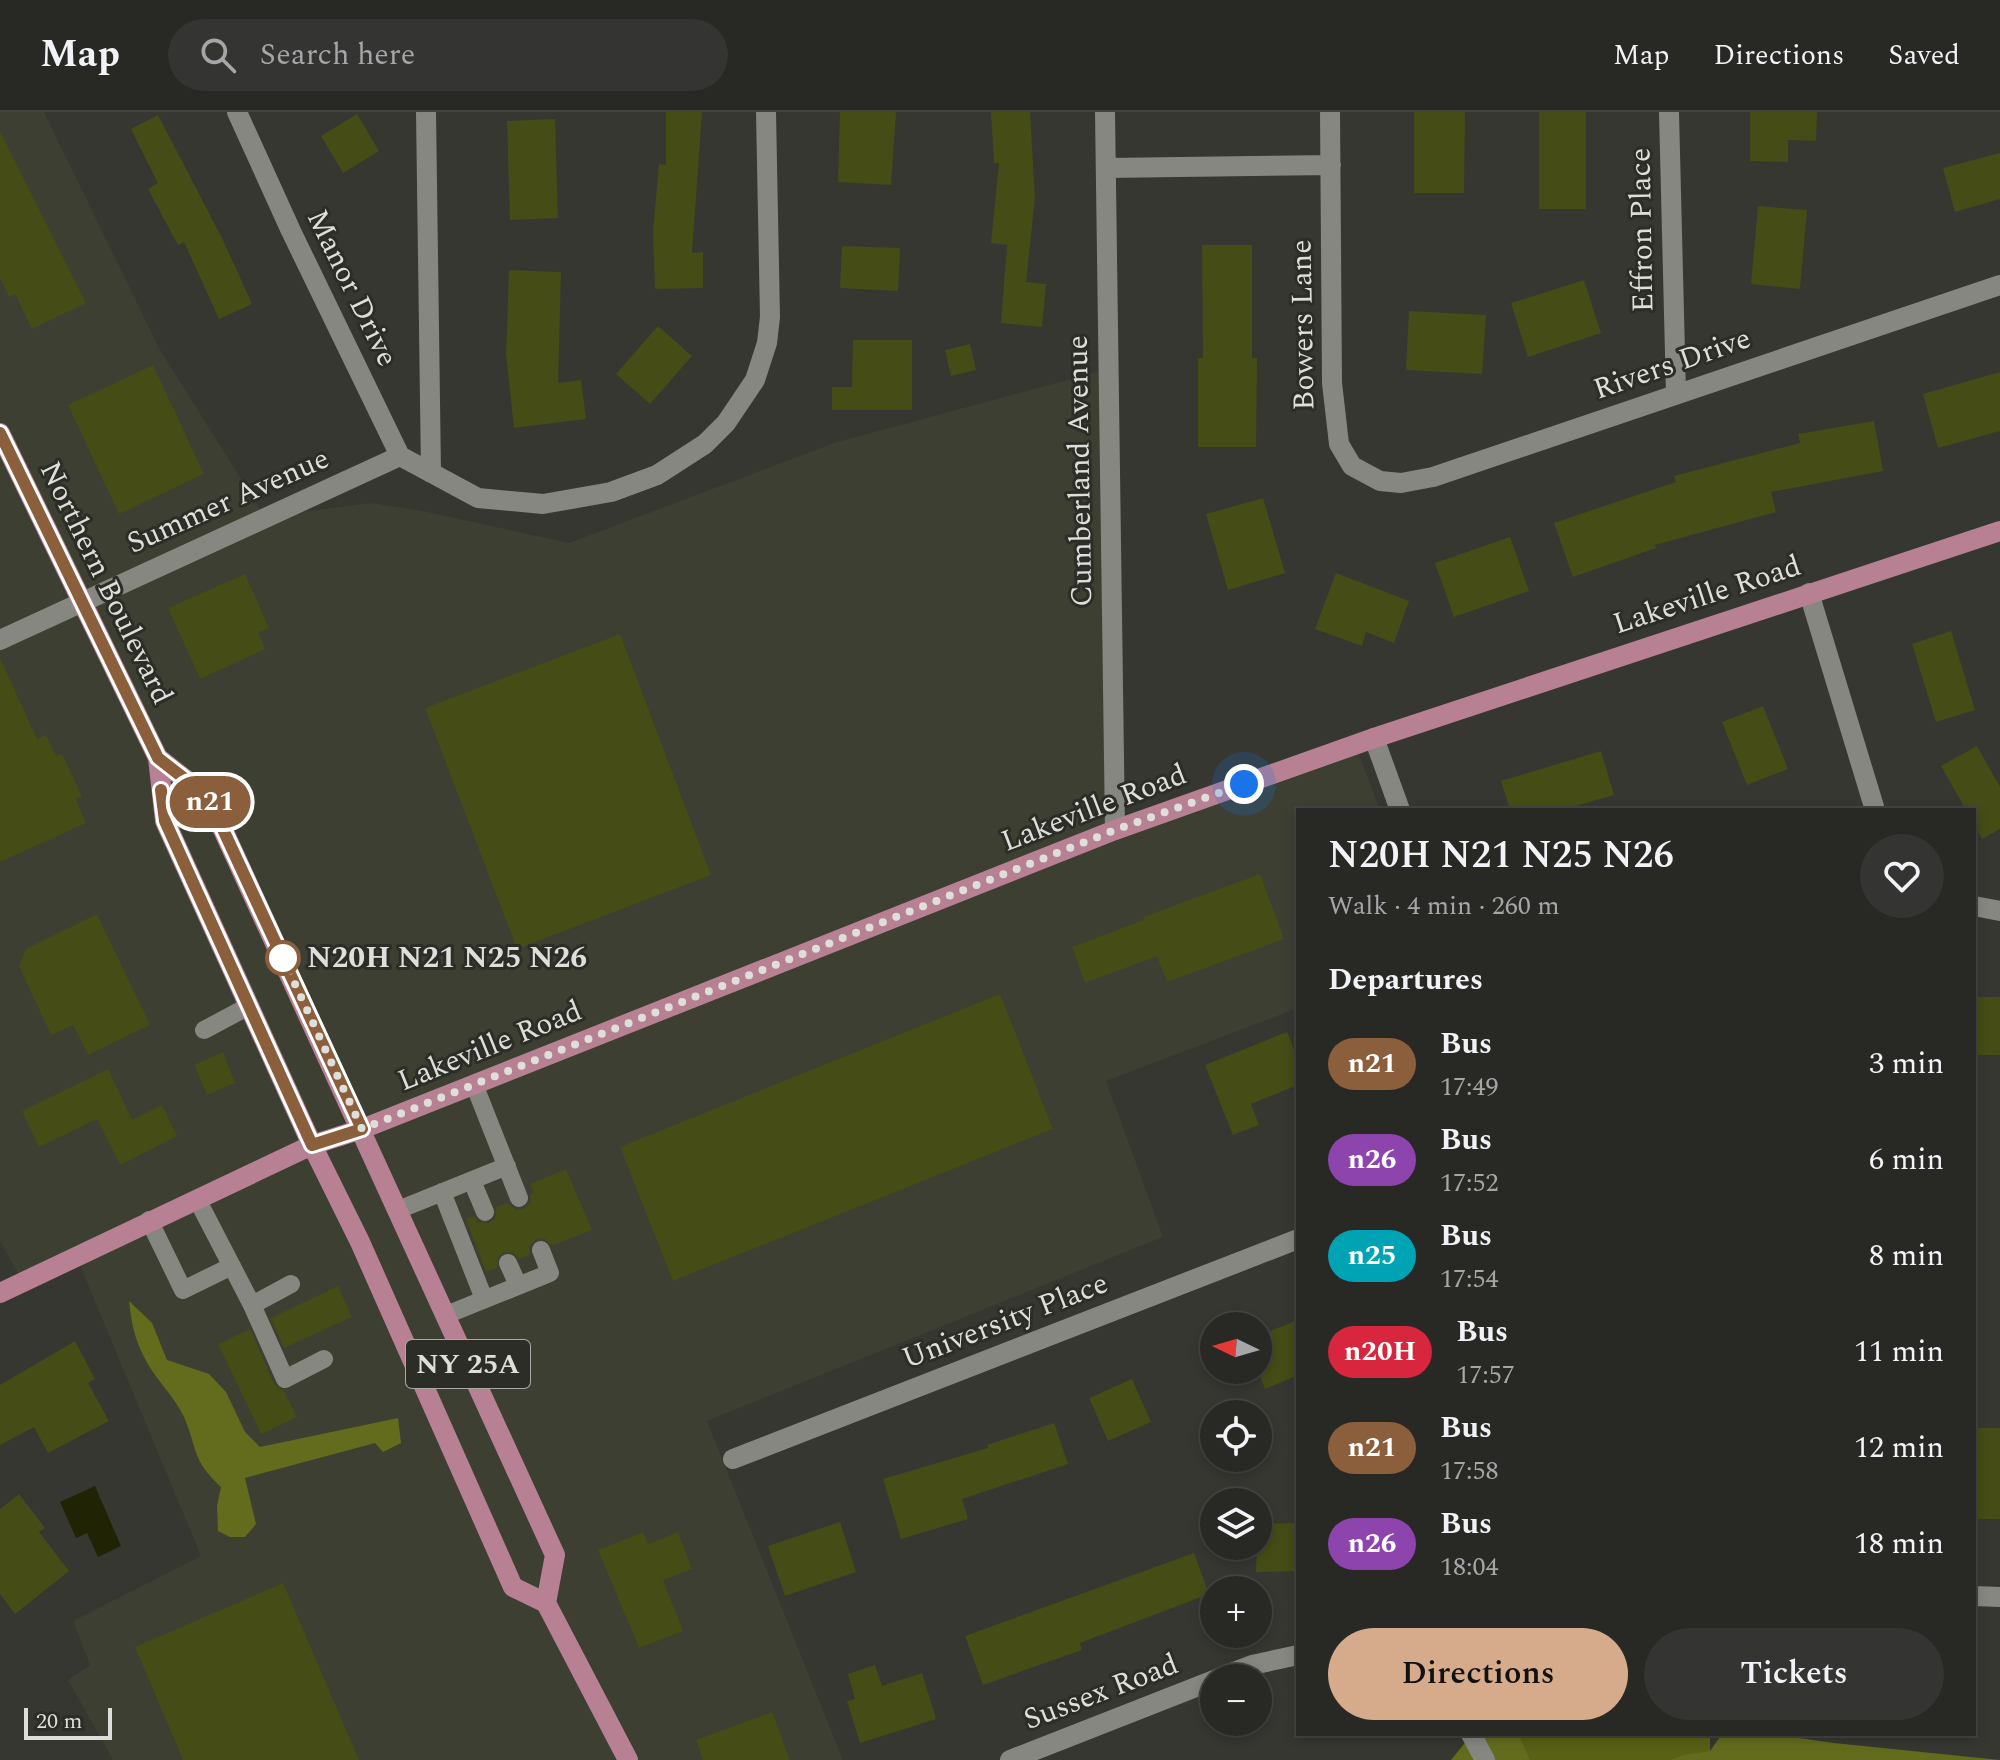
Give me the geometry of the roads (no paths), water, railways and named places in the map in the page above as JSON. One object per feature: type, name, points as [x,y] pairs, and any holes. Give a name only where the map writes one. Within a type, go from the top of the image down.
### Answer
[{"type":"main road","name":"Northern Boulevard","points":[[0,433],[158,758],[165,821],[312,1145],[360,1242],[513,1587],[546,1603],[555,1555],[362,1129],[208,797],[158,758]]},
{"type":"main road","name":"Lakeville Road","points":[[0,1293],[312,1145],[362,1129],[1115,830],[1374,738],[2000,531]]},
{"type":"main road","points":[[546,1603],[628,1760]]},
{"type":"street","name":"Manor Drive","points":[[237,112],[400,456]]},
{"type":"street","points":[[426,112],[431,473]]},
{"type":"street","points":[[400,456],[478,498],[543,504],[611,492],[657,475],[705,444],[726,423],[755,380],[767,343],[770,317],[766,112]]},
{"type":"street","name":"Cumberland Avenue","points":[[1105,112],[1115,830]]},
{"type":"street","name":"Bowers Lane","points":[[1330,112],[1334,421],[1344,455],[1352,466],[1363,473]]},
{"type":"street","name":"Effron Place","points":[[1669,112],[1676,394]]},
{"type":"street","points":[[1106,168],[1331,165]]},
{"type":"street","name":"Rivers Drive","points":[[1363,473],[1390,483],[1433,477],[2000,285]]},
{"type":"street","name":"Summer Avenue","points":[[0,640],[400,456]]},
{"type":"street","points":[[1809,593],[1874,808]]},
{"type":"street","points":[[1374,738],[1399,808]]},
{"type":"street","points":[[1976,906],[2000,911]]},
{"type":"street","name":"University Place","points":[[733,1459],[1296,1240]]},
{"type":"street","points":[[1976,1596],[2000,1597]]},
{"type":"street","name":"Sussex Road","points":[[1257,1664],[1296,1655]]},
{"type":"street","name":"Sussex Road","points":[[1010,1760],[1200,1685]]},
{"type":"street","points":[[1472,1736],[1485,1760]]},
{"type":"lane","points":[[204,1030],[249,1006]]},
{"type":"lane","points":[[474,1084],[519,1198]]},
{"type":"lane","points":[[398,1210],[507,1166]]},
{"type":"lane","points":[[472,1181],[485,1212]]},
{"type":"lane","points":[[442,1192],[484,1299]]},
{"type":"lane","points":[[197,1199],[252,1305],[285,1379],[324,1359]]},
{"type":"lane","points":[[149,1220],[183,1290],[232,1266]]},
{"type":"lane","points":[[446,1315],[550,1273],[541,1250]]},
{"type":"lane","points":[[508,1263],[518,1285]]},
{"type":"lane","points":[[252,1305],[291,1284]]},
{"type":"place","name":"N20H N21 N25 N26","points":[[283,958]]}]
